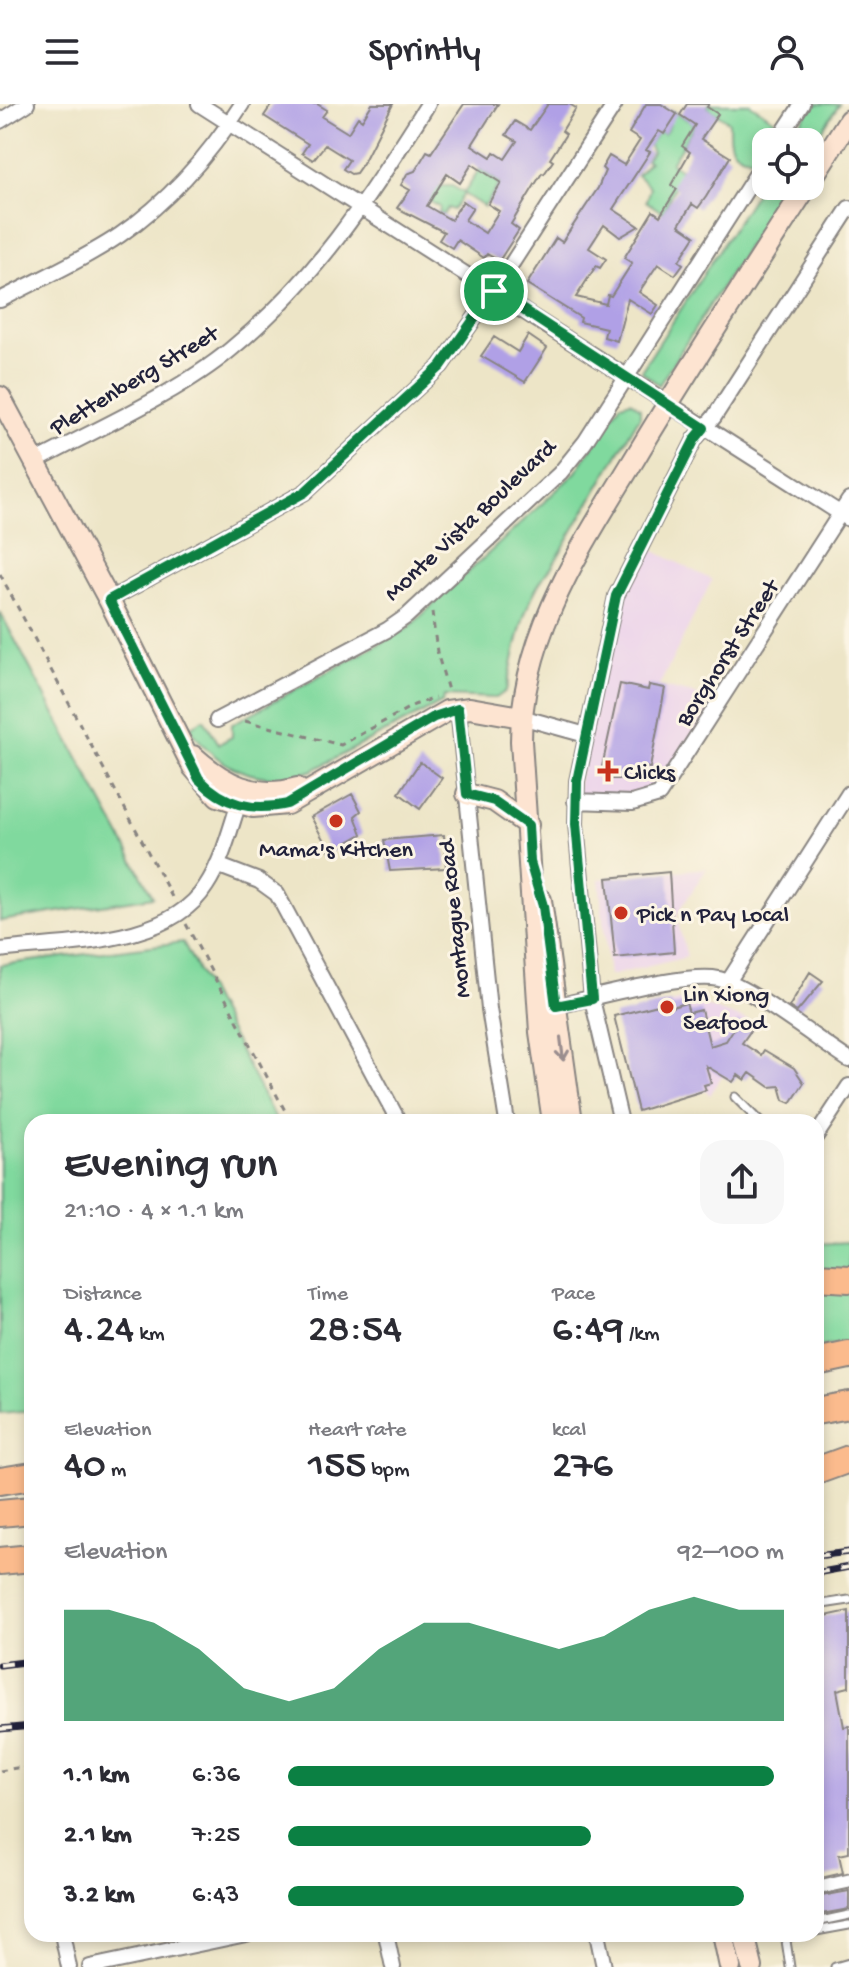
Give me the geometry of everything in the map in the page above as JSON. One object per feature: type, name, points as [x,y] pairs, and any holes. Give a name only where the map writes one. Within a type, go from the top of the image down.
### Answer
[{"type":"highway","points":[[824,1277],[849,1279]]},
{"type":"highway","points":[[824,1360],[849,1355]]},
{"type":"highway","points":[[824,1410],[849,1405]]},
{"type":"highway","points":[[824,1468],[849,1459]]},
{"type":"highway","points":[[0,1481],[24,1477]]},
{"type":"highway","points":[[0,1513],[24,1511]]},
{"type":"highway","points":[[0,1561],[24,1559]]},
{"type":"highway","points":[[0,1574],[24,1572]]},
{"type":"main road","points":[[824,159],[849,120]]},
{"type":"main road","points":[[552,1114],[540,1032],[521,717],[543,626],[559,588],[667,404],[798,200]]},
{"type":"main road","points":[[0,397],[109,600],[199,779],[218,796],[278,793],[325,780],[434,717],[458,709],[521,717]]},
{"type":"main road","points":[[467,794],[494,801],[528,825]]},
{"type":"main road","points":[[530,862],[543,906],[571,1114]]},
{"type":"main road","points":[[725,1942],[730,1967]]},
{"type":"main road","points":[[746,1942],[752,1967]]},
{"type":"street","points":[[0,121],[27,104]]},
{"type":"street","points":[[199,104],[845,516]]},
{"type":"street","points":[[0,300],[127,229],[194,170],[242,104]]},
{"type":"street","name":"Plettenberg Street","points":[[35,462],[185,379],[231,349],[314,271],[363,206],[428,104]]},
{"type":"street","points":[[109,600],[305,492],[441,366],[494,291],[615,104]]},
{"type":"street","points":[[786,128],[802,104]]},
{"type":"street","name":"Monte Vista Boulevard","points":[[217,720],[387,630],[428,599],[560,473],[585,442],[752,181]]},
{"type":"street","points":[[619,1114],[592,999],[575,801],[616,596],[695,439],[849,208]]},
{"type":"street","name":"Borghorst Street","points":[[575,801],[632,803],[659,795],[845,516],[849,500]]},
{"type":"street","name":"Montague Road","points":[[458,709],[489,1009],[506,1114]]},
{"type":"street","points":[[521,717],[586,735]]},
{"type":"street","points":[[728,982],[849,793]]},
{"type":"street","points":[[0,950],[133,933],[161,925],[180,914],[199,897],[217,865],[240,797]]},
{"type":"street","points":[[217,865],[259,881],[277,894],[395,1114]]},
{"type":"street","points":[[540,1032],[547,1015],[556,1006],[690,978],[728,982],[849,1060]]},
{"type":"street","points":[[824,1124],[849,1086]]},
{"type":"street","points":[[64,1942],[69,1967]]},
{"type":"street","points":[[90,1967],[208,1942]]},
{"type":"street","points":[[388,1942],[393,1967]]},
{"type":"street","points":[[599,1942],[604,1967]]},
{"type":"lane","points":[[735,1097],[752,1114]]},
{"type":"lane","points":[[824,1604],[849,1600]]},
{"type":"lane","points":[[824,1886],[849,1881]]},
{"type":"lane","points":[[824,1920],[849,1915]]},
{"type":"lane","points":[[824,1930],[849,1925]]},
{"type":"lane","points":[[786,1942],[790,1967]]},
{"type":"lane","points":[[835,1967],[849,1963]]},
{"type":"path","points":[[0,574],[175,904]]},
{"type":"path","points":[[242,720],[341,745],[428,699],[451,698],[437,652],[431,608]]},
{"type":"path","points":[[186,923],[287,1114]]},
{"type":"path","points":[[0,1771],[24,1766]]},
{"type":"shaded area","points":[[643,545],[712,580],[659,686],[718,700],[658,795],[575,801],[617,597]]},
{"type":"shaded area","points":[[707,868],[676,916],[687,957],[609,976],[599,879]]},
{"type":"shaded area","points":[[687,999],[703,1001],[702,1005],[755,1023],[710,1095],[705,1090],[638,1111],[614,1016]]},
{"type":"green space","points":[[709,104],[750,104],[775,120],[770,128],[752,128],[751,159],[734,150],[730,142],[729,122],[707,107]]},
{"type":"green space","points":[[813,104],[839,104],[824,128],[797,128]]},
{"type":"green space","points":[[672,110],[695,125],[671,163],[681,170],[663,213],[646,201],[650,187],[637,175],[649,162],[646,160],[652,152],[649,145],[659,131],[664,134],[670,125],[665,121]]},
{"type":"green space","points":[[480,169],[500,184],[484,207],[464,194],[453,210],[448,208],[443,215],[439,213],[440,207],[429,201],[438,186],[452,186],[464,193]]},
{"type":"green space","points":[[752,199],[777,200],[659,385],[641,371]]},
{"type":"green space","points":[[631,401],[640,408],[640,416],[534,593],[522,625],[506,691],[496,698],[444,696],[443,702],[313,770],[295,775],[260,776],[244,772],[228,765],[201,742],[190,727],[204,719],[219,744],[232,737],[232,724],[407,629],[576,472],[620,404]]},
{"type":"green space","points":[[0,612],[153,897],[0,921]]},
{"type":"green space","points":[[183,942],[273,1114],[24,1114],[24,1412],[0,1414],[0,965]]},
{"type":"green space","points":[[849,1242],[849,1271],[824,1269],[824,1244]]},
{"type":"green space","points":[[824,1284],[849,1286],[849,1342],[824,1347]]},
{"type":"building","points":[[272,104],[317,104],[327,110],[322,117],[348,133],[358,117],[362,120],[372,104],[393,104],[363,163],[356,173],[351,174],[343,169],[349,160],[325,145],[313,160],[302,153],[308,144],[264,116]]},
{"type":"building","points":[[464,104],[498,104],[472,145],[491,157],[494,152],[505,159],[517,141],[506,135],[515,121],[530,130],[548,104],[569,104],[576,108],[562,131],[566,134],[550,159],[553,161],[542,173],[511,224],[519,230],[499,261],[487,254],[484,258],[457,240],[452,248],[439,240],[444,232],[397,208],[410,190],[401,185],[407,174],[415,171],[427,151],[431,153]],"holes":[[[472,164],[501,183],[488,204],[499,211],[485,233],[465,220],[473,208],[463,201],[451,220],[427,206],[447,174],[460,183]]]},
{"type":"building","points":[[646,104],[661,104],[677,114],[664,134],[659,131],[646,150],[650,152],[613,209],[639,226],[620,237],[604,225],[589,248],[606,259],[600,268],[596,266],[576,297],[606,304],[608,295],[611,296],[632,263],[624,258],[653,211],[660,216],[677,189],[671,185],[690,152],[682,146],[695,125],[680,115],[687,104],[709,104],[707,107],[718,114],[701,139],[730,157],[698,208],[692,204],[679,225],[695,236],[679,261],[683,264],[675,275],[658,264],[639,292],[658,305],[652,314],[628,299],[617,341],[604,337],[606,328],[580,322],[581,318],[527,284],[556,238],[562,242],[598,188],[605,171],[602,168],[609,156],[624,165],[640,140],[629,133]]},
{"type":"building","points":[[528,335],[547,348],[525,382],[481,356],[494,337],[518,352]]},
{"type":"building","points":[[620,684],[648,690],[649,685],[665,688],[650,768],[642,767],[619,779],[610,779],[602,767]]},
{"type":"building","points":[[420,762],[442,778],[420,809],[399,793]]},
{"type":"building","name":"Mama's Kitchen","points":[[352,794],[361,811],[355,816],[362,834],[330,852],[311,817]]},
{"type":"building","points":[[444,835],[446,868],[390,871],[384,840]]},
{"type":"building","points":[[669,872],[674,952],[615,958],[607,878]]},
{"type":"building","points":[[810,972],[823,981],[797,1012],[789,1007]]},
{"type":"building","points":[[670,1002],[672,1007],[686,1003],[689,1013],[701,1010],[710,1046],[726,1041],[738,1022],[751,1030],[742,1043],[761,1055],[764,1050],[794,1068],[804,1083],[791,1103],[784,1100],[780,1086],[770,1087],[750,1073],[745,1080],[738,1075],[733,1082],[706,1066],[711,1083],[704,1085],[706,1090],[638,1111],[614,1016]]},
{"type":"building","points":[[849,1611],[849,1687],[837,1690],[844,1727],[849,1726],[849,1853],[839,1855],[843,1873],[824,1877],[824,1616]]},
{"type":"building","points":[[849,1891],[849,1909],[824,1914],[824,1896]]},
{"type":"railway","points":[[824,1555],[849,1552]]},
{"type":"railway","points":[[824,1572],[849,1567]]},
{"type":"railway","points":[[0,1665],[24,1662]]},
{"type":"railway","points":[[0,1729],[24,1727]]},
{"type":"place","name":"Clicks","points":[[608,771]]},
{"type":"place","name":"Mama's Kitchen","points":[[336,821]]},
{"type":"place","name":"Pick n Pay Local","points":[[621,913]]},
{"type":"place","name":"Lin Xiong Seafood","points":[[667,1007]]},
{"type":"route","points":[[494,291],[704,428],[695,439],[616,596],[575,801],[592,999],[556,1006],[543,906],[530,862],[528,825],[494,801],[467,794],[458,709],[434,717],[287,804],[266,808],[238,805],[218,796],[199,779],[109,600],[287,504],[323,478],[441,366],[494,291]]}]
